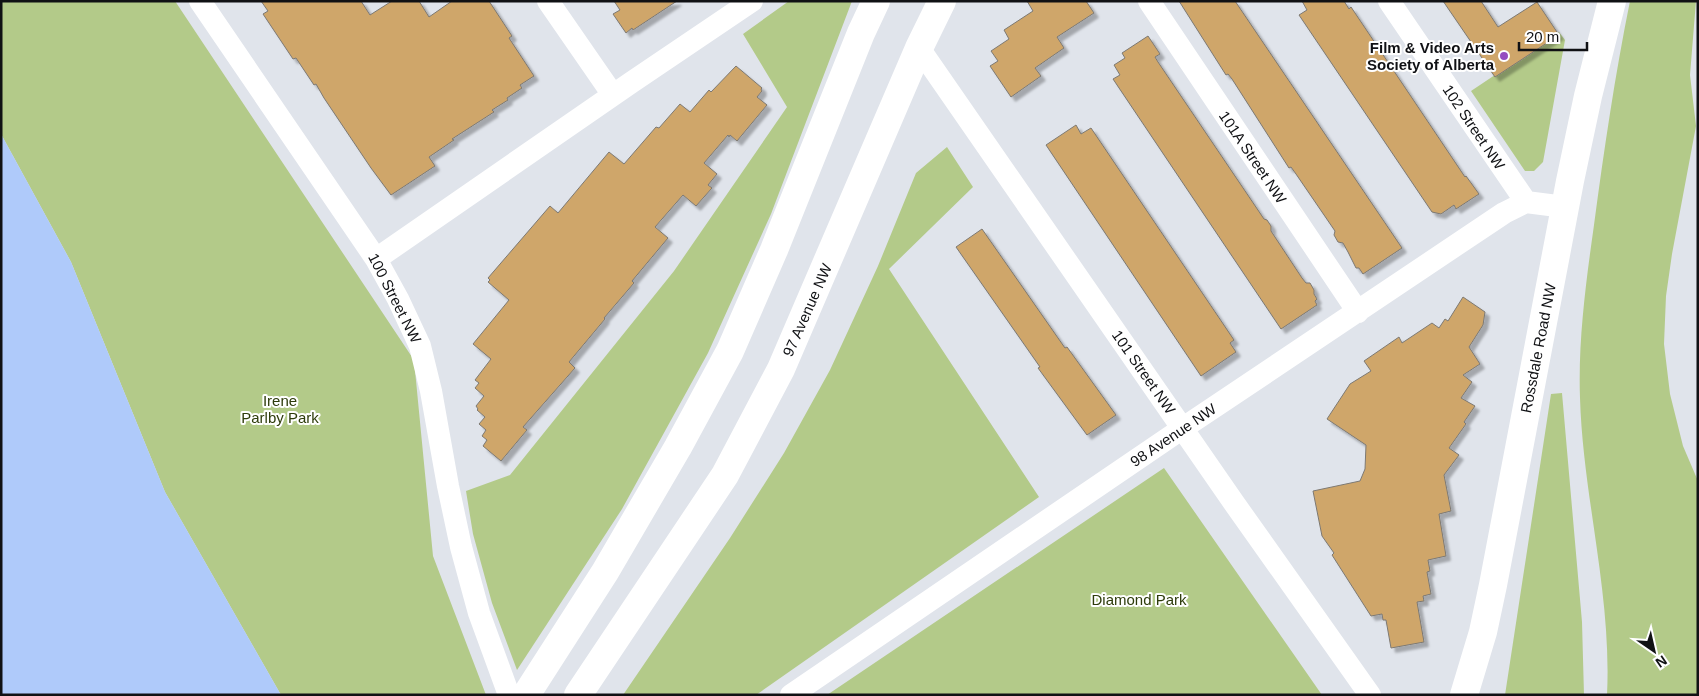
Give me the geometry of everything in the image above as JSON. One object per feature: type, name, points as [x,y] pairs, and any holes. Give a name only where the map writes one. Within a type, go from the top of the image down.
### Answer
[{"type":"main road","points":[[526,695],[605,572],[678,447],[730,351],[774,250],[861,33],[876,1]]},
{"type":"main road","name":"97 Avenue NW","points":[[578,695],[642,602],[725,475],[781,369],[919,48],[942,1]]},
{"type":"main road","name":"Rossdale Road NW","points":[[1464,695],[1483,632],[1494,585],[1565,207],[1588,96],[1612,1]]},
{"type":"street","name":"100 Street NW","points":[[200,1],[376,258],[395,292],[420,346],[431,391],[461,547],[479,613],[509,695]]},
{"type":"street","points":[[548,1],[613,95]]},
{"type":"street","points":[[376,258],[752,1]]},
{"type":"street","name":"101A Street NW","points":[[1149,1],[1358,312]]},
{"type":"street","name":"102 Street NW","points":[[1389,1],[1526,202]]},
{"type":"street","name":"101 Street NW","points":[[919,48],[1370,695]]},
{"type":"street","points":[[1526,202],[1565,207]]},
{"type":"street","name":"98 Avenue NW","points":[[791,695],[1183,428],[1504,213],[1526,202]]},
{"type":"green space","name":"Irene Parlby Park","points":[[1,1],[175,1],[414,360],[433,556],[486,695],[281,695],[165,492],[71,262],[1,134]]},
{"type":"green space","points":[[789,1],[852,1],[771,214],[708,353],[622,509],[517,670],[492,603],[473,534],[466,491],[510,475],[674,271],[787,107],[743,34]]},
{"type":"green space","points":[[1630,1],[1696,1],[1690,75],[1696,126],[1672,254],[1666,296],[1664,344],[1670,394],[1683,446],[1698,481],[1698,695],[1607,695],[1605,620],[1582,435],[1580,355],[1586,289],[1602,169]]},
{"type":"green space","points":[[1559,32],[1565,40],[1543,162],[1534,171],[1525,171],[1471,91]]},
{"type":"green space","points":[[947,147],[973,187],[889,269],[1039,497],[756,695],[623,695],[730,538],[784,453],[830,370],[878,266],[916,173]]},
{"type":"green space","points":[[1562,393],[1582,622],[1584,695],[1505,695],[1551,394]]},
{"type":"green space","name":"Diamond Park","points":[[1164,468],[1322,695],[827,695]]},
{"type":"water","points":[[1,134],[71,262],[165,492],[281,695],[1,695]]},
{"type":"building","points":[[261,1],[361,1],[370,15],[392,1],[419,1],[429,17],[452,1],[489,1],[512,36],[509,38],[534,76],[520,85],[522,88],[507,98],[508,100],[492,110],[494,112],[452,139],[454,140],[429,157],[435,166],[391,195],[316,84],[314,85],[296,58],[293,59],[263,14],[268,11]]},
{"type":"building","points":[[614,1],[677,1],[626,33],[613,14],[620,10]]},
{"type":"building","points":[[1027,1],[1086,1],[1094,13],[1057,37],[1064,48],[1035,68],[1041,76],[1011,97],[990,66],[998,61],[991,51],[1009,39],[1004,30],[1033,11]]},
{"type":"building","points":[[1179,1],[1235,1],[1402,248],[1363,274],[1359,268],[1356,268],[1343,243],[1338,242],[1334,235],[1335,231],[1291,167],[1289,168]]},
{"type":"building","points":[[1302,1],[1344,1],[1349,9],[1351,7],[1465,177],[1479,194],[1456,209],[1454,205],[1441,214],[1432,212],[1299,15],[1307,10]]},
{"type":"building","name":"Film & Video Arts Society of Alberta","points":[[1443,1],[1481,1],[1498,27],[1537,2],[1559,35],[1495,77]]},
{"type":"building","points":[[1148,36],[1160,54],[1155,57],[1158,62],[1264,219],[1271,226],[1271,231],[1302,278],[1306,283],[1310,283],[1314,290],[1317,305],[1281,329],[1113,79],[1120,75],[1114,65],[1125,58],[1122,53]]},
{"type":"building","points":[[736,66],[762,88],[757,97],[767,105],[737,141],[728,135],[704,163],[717,174],[708,185],[712,188],[696,206],[683,195],[655,227],[668,238],[632,281],[634,283],[569,362],[575,368],[523,427],[527,430],[501,461],[483,446],[487,440],[482,436],[486,430],[479,424],[485,417],[477,410],[476,406],[484,396],[475,388],[479,383],[475,380],[491,359],[473,344],[509,300],[488,282],[490,280],[488,278],[550,206],[558,213],[609,152],[624,164],[656,127],[659,128],[680,104],[690,112],[709,90],[711,92]]},
{"type":"building","points":[[1076,125],[1081,134],[1091,128],[1234,340],[1230,343],[1236,352],[1201,376],[1046,145]]},
{"type":"building","points":[[982,229],[1065,348],[1067,347],[1116,415],[1087,435],[1038,368],[1040,367],[956,247]]},
{"type":"building","points":[[1463,297],[1485,312],[1483,325],[1469,347],[1480,364],[1463,375],[1472,382],[1461,398],[1475,406],[1464,422],[1466,424],[1449,448],[1459,455],[1444,475],[1451,511],[1439,514],[1446,556],[1428,560],[1430,571],[1427,572],[1431,594],[1423,596],[1424,601],[1417,602],[1424,642],[1391,648],[1386,620],[1383,620],[1382,614],[1371,616],[1322,536],[1313,491],[1360,481],[1365,469],[1366,445],[1327,419],[1350,384],[1371,371],[1364,361],[1399,337],[1402,343],[1432,323],[1439,328],[1445,319],[1448,321]]},
{"type":"place","name":"Film & Video Arts Society of Alberta","points":[[1504,56]]}]
